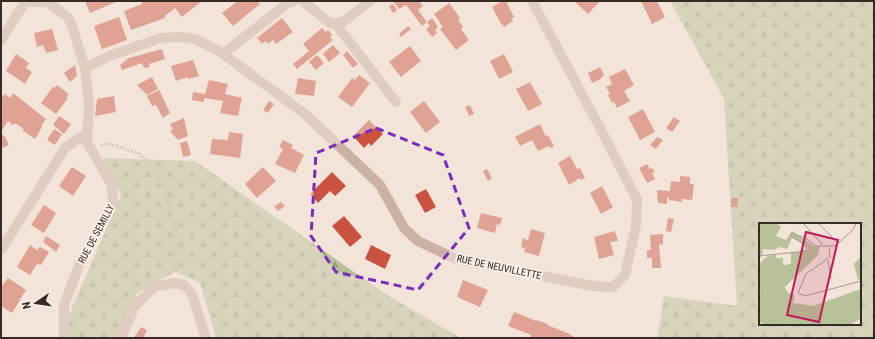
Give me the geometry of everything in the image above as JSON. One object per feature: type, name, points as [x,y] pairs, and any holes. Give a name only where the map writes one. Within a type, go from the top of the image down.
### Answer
[{"type":"street","points":[[1,40],[25,1]]},
{"type":"street","name":"RUE DE SEMILLY","points":[[25,1],[47,2],[68,17],[85,68],[89,105],[87,142],[112,185],[113,202],[80,263],[64,305],[64,338]]},
{"type":"street","points":[[223,54],[288,3],[294,1]]},
{"type":"street","points":[[303,1],[331,24],[343,22],[370,1]]},
{"type":"street","name":"RUE DE NEUVILLETTE","points":[[85,68],[109,56],[161,38],[180,37],[195,40],[223,54],[305,114],[380,185],[404,228],[418,241],[456,259],[593,286],[613,287],[625,275],[636,226],[637,200],[532,1]]},
{"type":"street","points":[[335,23],[396,102]]},
{"type":"street","points":[[1,250],[65,148],[87,133]]},
{"type":"street","points":[[121,338],[135,306],[154,287],[174,283],[184,285],[192,294],[206,338]]},
{"type":"path","points":[[92,150],[108,143],[140,154],[163,182],[176,230],[174,283]]},
{"type":"highlighted area","points":[[376,128],[443,155],[469,228],[418,290],[336,272],[311,236],[316,153]]},
{"type":"green space","points":[[670,1],[874,1],[874,338],[657,338],[664,296],[737,306],[724,99]]},
{"type":"green space","points":[[103,158],[195,161],[387,295],[461,338],[216,338],[200,283],[175,272],[137,293],[123,338],[59,338],[121,195]]},
{"type":"building","points":[[85,1],[118,1],[90,13]]},
{"type":"building","points":[[142,1],[202,1],[182,17],[175,8],[165,16],[165,18],[131,30],[124,11],[142,4]]},
{"type":"building","points":[[238,1],[258,1],[260,4],[233,26],[222,13]]},
{"type":"building","points":[[393,1],[419,1],[423,6],[418,10],[427,22],[422,26],[406,5],[399,9]]},
{"type":"building","points":[[502,1],[506,1],[514,17],[511,19],[513,21],[504,27],[492,7]]},
{"type":"building","points":[[574,1],[597,1],[599,2],[588,14]]},
{"type":"building","points":[[641,1],[657,1],[665,17],[652,24]]},
{"type":"building","points":[[449,3],[460,18],[458,20],[463,27],[461,29],[469,40],[456,50],[440,29],[443,27],[434,14]]},
{"type":"building","points":[[393,4],[397,10],[393,13],[389,6]]},
{"type":"building","points":[[119,17],[127,40],[102,49],[94,26]]},
{"type":"building","points":[[282,18],[293,32],[276,44],[273,40],[268,44],[266,41],[262,44],[257,38]]},
{"type":"building","points":[[432,18],[438,27],[435,30],[437,33],[432,37],[426,29],[430,26],[427,22]]},
{"type":"building","points":[[408,26],[411,29],[401,37],[399,34]]},
{"type":"building","points":[[322,28],[326,32],[328,30],[332,35],[330,37],[333,40],[297,69],[293,64],[309,51],[303,44]]},
{"type":"building","points":[[52,29],[58,50],[46,53],[43,45],[37,47],[34,33]]},
{"type":"building","points":[[333,45],[340,53],[329,62],[323,54]]},
{"type":"building","points":[[410,46],[421,61],[401,77],[389,62]]},
{"type":"building","points":[[162,49],[165,59],[149,64],[150,67],[144,68],[142,63],[122,70],[120,65],[129,58]]},
{"type":"building","points":[[347,51],[358,64],[353,68],[343,55]]},
{"type":"building","points":[[16,54],[29,63],[26,68],[32,72],[25,84],[6,71]]},
{"type":"building","points":[[504,54],[513,72],[499,79],[490,61]]},
{"type":"building","points":[[317,55],[324,63],[316,70],[309,62]]},
{"type":"building","points":[[193,60],[199,76],[188,79],[188,77],[176,81],[171,66]]},
{"type":"building","points":[[75,65],[77,76],[70,82],[64,73]]},
{"type":"building","points":[[600,67],[604,75],[599,80],[592,83],[588,73]]},
{"type":"building","points":[[625,69],[634,85],[624,91],[630,101],[617,108],[614,102],[612,103],[608,95],[610,94],[606,87],[612,84],[609,77]]},
{"type":"building","points":[[359,75],[370,83],[352,107],[338,97],[352,78],[355,80]]},
{"type":"building","points":[[152,77],[158,89],[147,95],[137,85]]},
{"type":"building","points":[[298,78],[316,81],[314,96],[295,94]]},
{"type":"building","points":[[209,80],[228,84],[225,94],[242,98],[238,116],[220,113],[223,101],[204,98],[204,102],[192,100],[193,92],[205,94]]},
{"type":"building","points":[[530,82],[542,104],[528,111],[516,89]]},
{"type":"building","points":[[57,85],[69,94],[66,97],[68,98],[56,114],[41,103],[53,87],[54,88]]},
{"type":"building","points":[[159,90],[170,113],[163,118],[156,105],[152,106],[147,96]]},
{"type":"building","points":[[13,93],[46,119],[35,139],[15,123],[13,125],[8,121],[1,132],[1,96],[2,97],[5,94],[10,98]]},
{"type":"building","points":[[114,96],[116,112],[95,116],[97,99]]},
{"type":"building","points":[[269,101],[274,104],[268,113],[263,110]]},
{"type":"building","points":[[424,101],[440,122],[426,133],[410,112]]},
{"type":"building","points":[[470,105],[474,114],[469,116],[465,107]]},
{"type":"building","points":[[643,109],[655,132],[640,140],[628,117]]},
{"type":"building","points":[[59,116],[71,124],[64,134],[53,125]]},
{"type":"building","points":[[674,117],[680,121],[672,132],[666,128]]},
{"type":"building","points":[[184,118],[188,136],[178,140],[170,131],[173,130],[170,124]]},
{"type":"building","points":[[369,120],[383,134],[371,146],[369,143],[364,148],[353,136]]},
{"type":"building","points":[[540,124],[546,137],[548,135],[554,146],[550,148],[549,146],[538,151],[532,140],[520,146],[515,137]]},
{"type":"building","points":[[54,129],[62,134],[55,145],[47,140]]},
{"type":"building","points":[[229,132],[243,134],[240,158],[210,154],[212,139],[228,140]]},
{"type":"building","points":[[1,134],[5,137],[9,145],[2,148]]},
{"type":"building","points":[[657,137],[663,140],[656,149],[650,145]]},
{"type":"building","points":[[283,140],[293,145],[291,148],[304,155],[295,173],[275,164],[283,149],[279,147]]},
{"type":"building","points":[[187,141],[191,155],[183,157],[180,143]]},
{"type":"building","points":[[570,156],[577,169],[580,168],[585,178],[581,180],[580,178],[569,185],[558,163]]},
{"type":"building","points":[[647,164],[650,169],[652,168],[655,172],[652,173],[655,179],[647,183],[639,168]]},
{"type":"building","points":[[72,167],[86,176],[73,196],[59,186]]},
{"type":"building","points":[[263,167],[276,181],[257,198],[245,184]]},
{"type":"building","points":[[487,169],[492,178],[488,181],[483,171]]},
{"type":"building","points":[[332,172],[346,186],[335,196],[330,191],[318,203],[310,194]]},
{"type":"building","points":[[680,176],[690,177],[690,184],[694,184],[692,200],[682,199],[682,202],[669,200],[667,197],[667,204],[658,203],[657,190],[670,191],[671,181],[680,182]]},
{"type":"building","points":[[602,186],[613,207],[601,214],[590,193]]},
{"type":"building","points":[[426,189],[436,207],[425,213],[415,195]]},
{"type":"building","points":[[731,198],[738,198],[738,207],[731,207]]},
{"type":"building","points":[[281,202],[285,206],[278,211],[274,206]]},
{"type":"building","points":[[44,205],[56,213],[44,233],[31,225]]},
{"type":"building","points":[[481,213],[502,218],[500,225],[497,224],[495,233],[477,228]]},
{"type":"building","points":[[344,216],[362,237],[350,247],[332,226]]},
{"type":"building","points":[[668,218],[674,219],[671,232],[666,231]]},
{"type":"building","points":[[531,229],[545,233],[539,256],[524,252],[525,248],[521,247],[523,238],[528,240]]},
{"type":"building","points":[[615,231],[618,241],[610,242],[614,255],[599,259],[594,237]]},
{"type":"building","points":[[663,234],[663,244],[659,245],[661,268],[652,268],[652,258],[647,258],[647,250],[651,250],[650,235]]},
{"type":"building","points":[[46,236],[60,245],[56,252],[43,242]]},
{"type":"building","points":[[30,245],[37,250],[40,247],[49,252],[41,265],[37,264],[30,275],[17,267]]},
{"type":"building","points":[[371,245],[391,255],[385,269],[365,259]]},
{"type":"building","points":[[8,278],[26,290],[12,313],[1,306],[1,287]]},
{"type":"building","points":[[463,280],[488,290],[480,307],[457,297]]},
{"type":"building","points":[[514,312],[548,324],[547,325],[577,338],[530,338],[531,335],[508,326]]},
{"type":"building","points":[[141,327],[147,330],[143,338],[134,338]]}]
